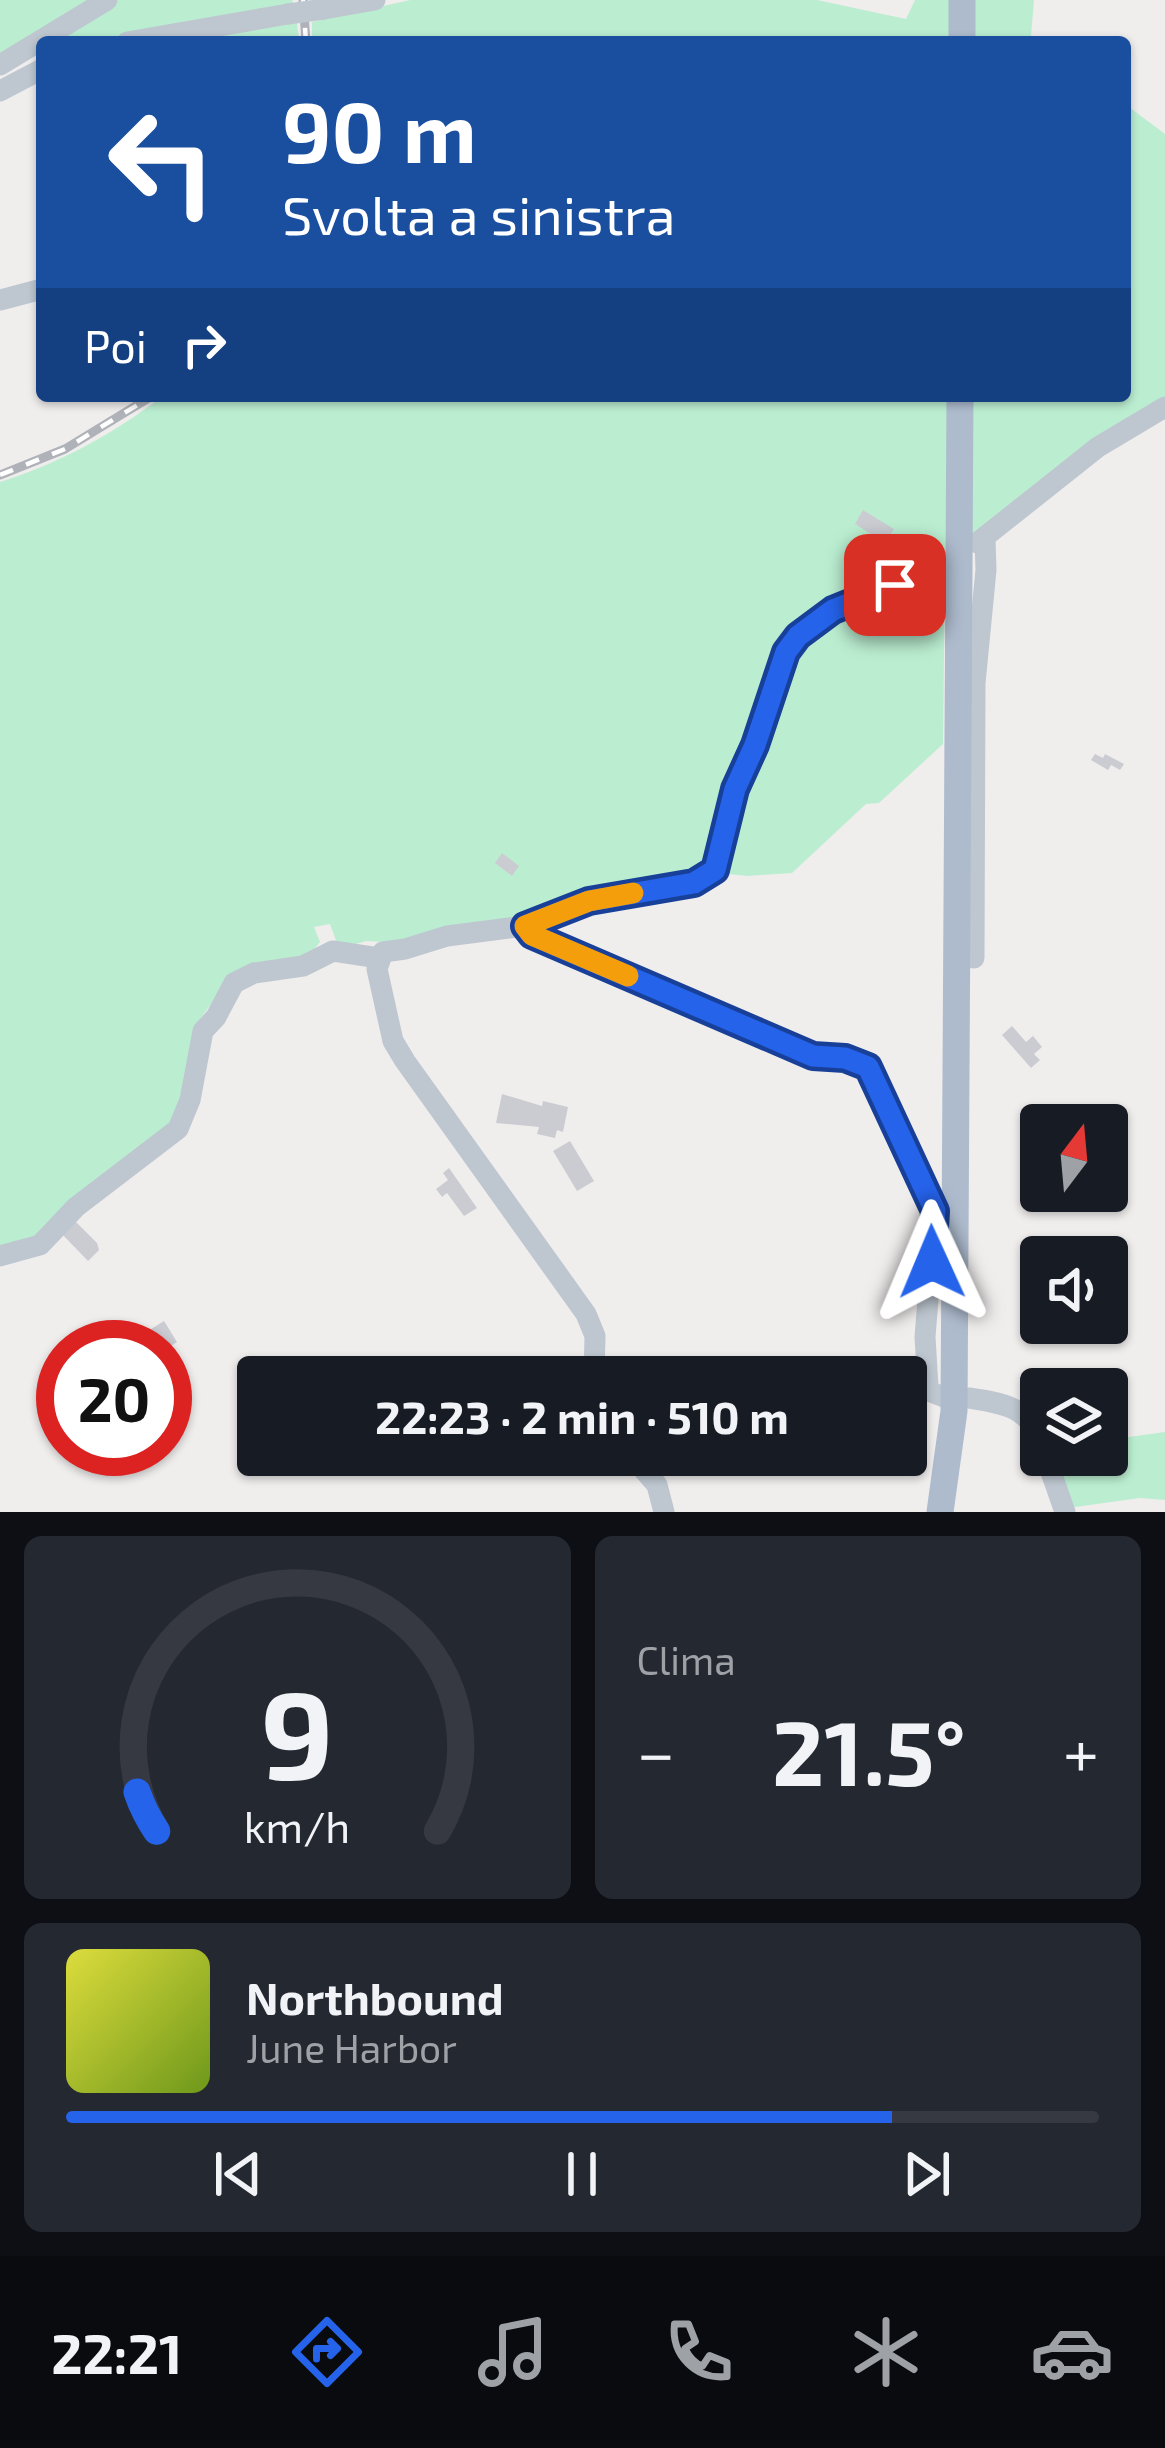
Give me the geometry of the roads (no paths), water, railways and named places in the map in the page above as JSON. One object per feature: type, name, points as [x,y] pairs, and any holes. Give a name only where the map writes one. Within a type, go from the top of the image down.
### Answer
[{"type":"main road","points":[[962,0],[962,36]]},
{"type":"main road","points":[[940,1512],[953,1411],[960,402]]},
{"type":"street","points":[[48,36],[107,0]]},
{"type":"street","points":[[162,36],[375,0]]},
{"type":"street","points":[[0,65],[36,43]]},
{"type":"street","points":[[0,91],[36,72]]},
{"type":"street","points":[[0,300],[36,291]]},
{"type":"street","points":[[974,958],[975,683],[986,570],[978,543],[1098,447],[1165,406]]},
{"type":"street","points":[[595,1356],[595,1336],[586,1314],[393,1041],[377,969],[379,958],[383,952],[447,936],[525,926],[589,901],[668,890],[707,877],[715,870],[735,789],[755,745],[777,671],[798,636],[833,610],[950,561]]},
{"type":"street","points":[[525,926],[532,935],[813,1056],[845,1058],[868,1067],[935,1211],[925,1337],[928,1387],[944,1397]]},
{"type":"street","points":[[0,1256],[40,1245],[76,1207],[178,1129],[190,1100],[200,1039],[234,982],[254,973],[303,966],[333,951],[379,958]]},
{"type":"street","points":[[969,1398],[1020,1411]]},
{"type":"street","points":[[650,1476],[664,1512]]},
{"type":"street","points":[[1052,1476],[1065,1512]]},
{"type":"railway","points":[[303,0],[306,36]]},
{"type":"railway","points":[[0,475],[65,449],[142,402]]}]
